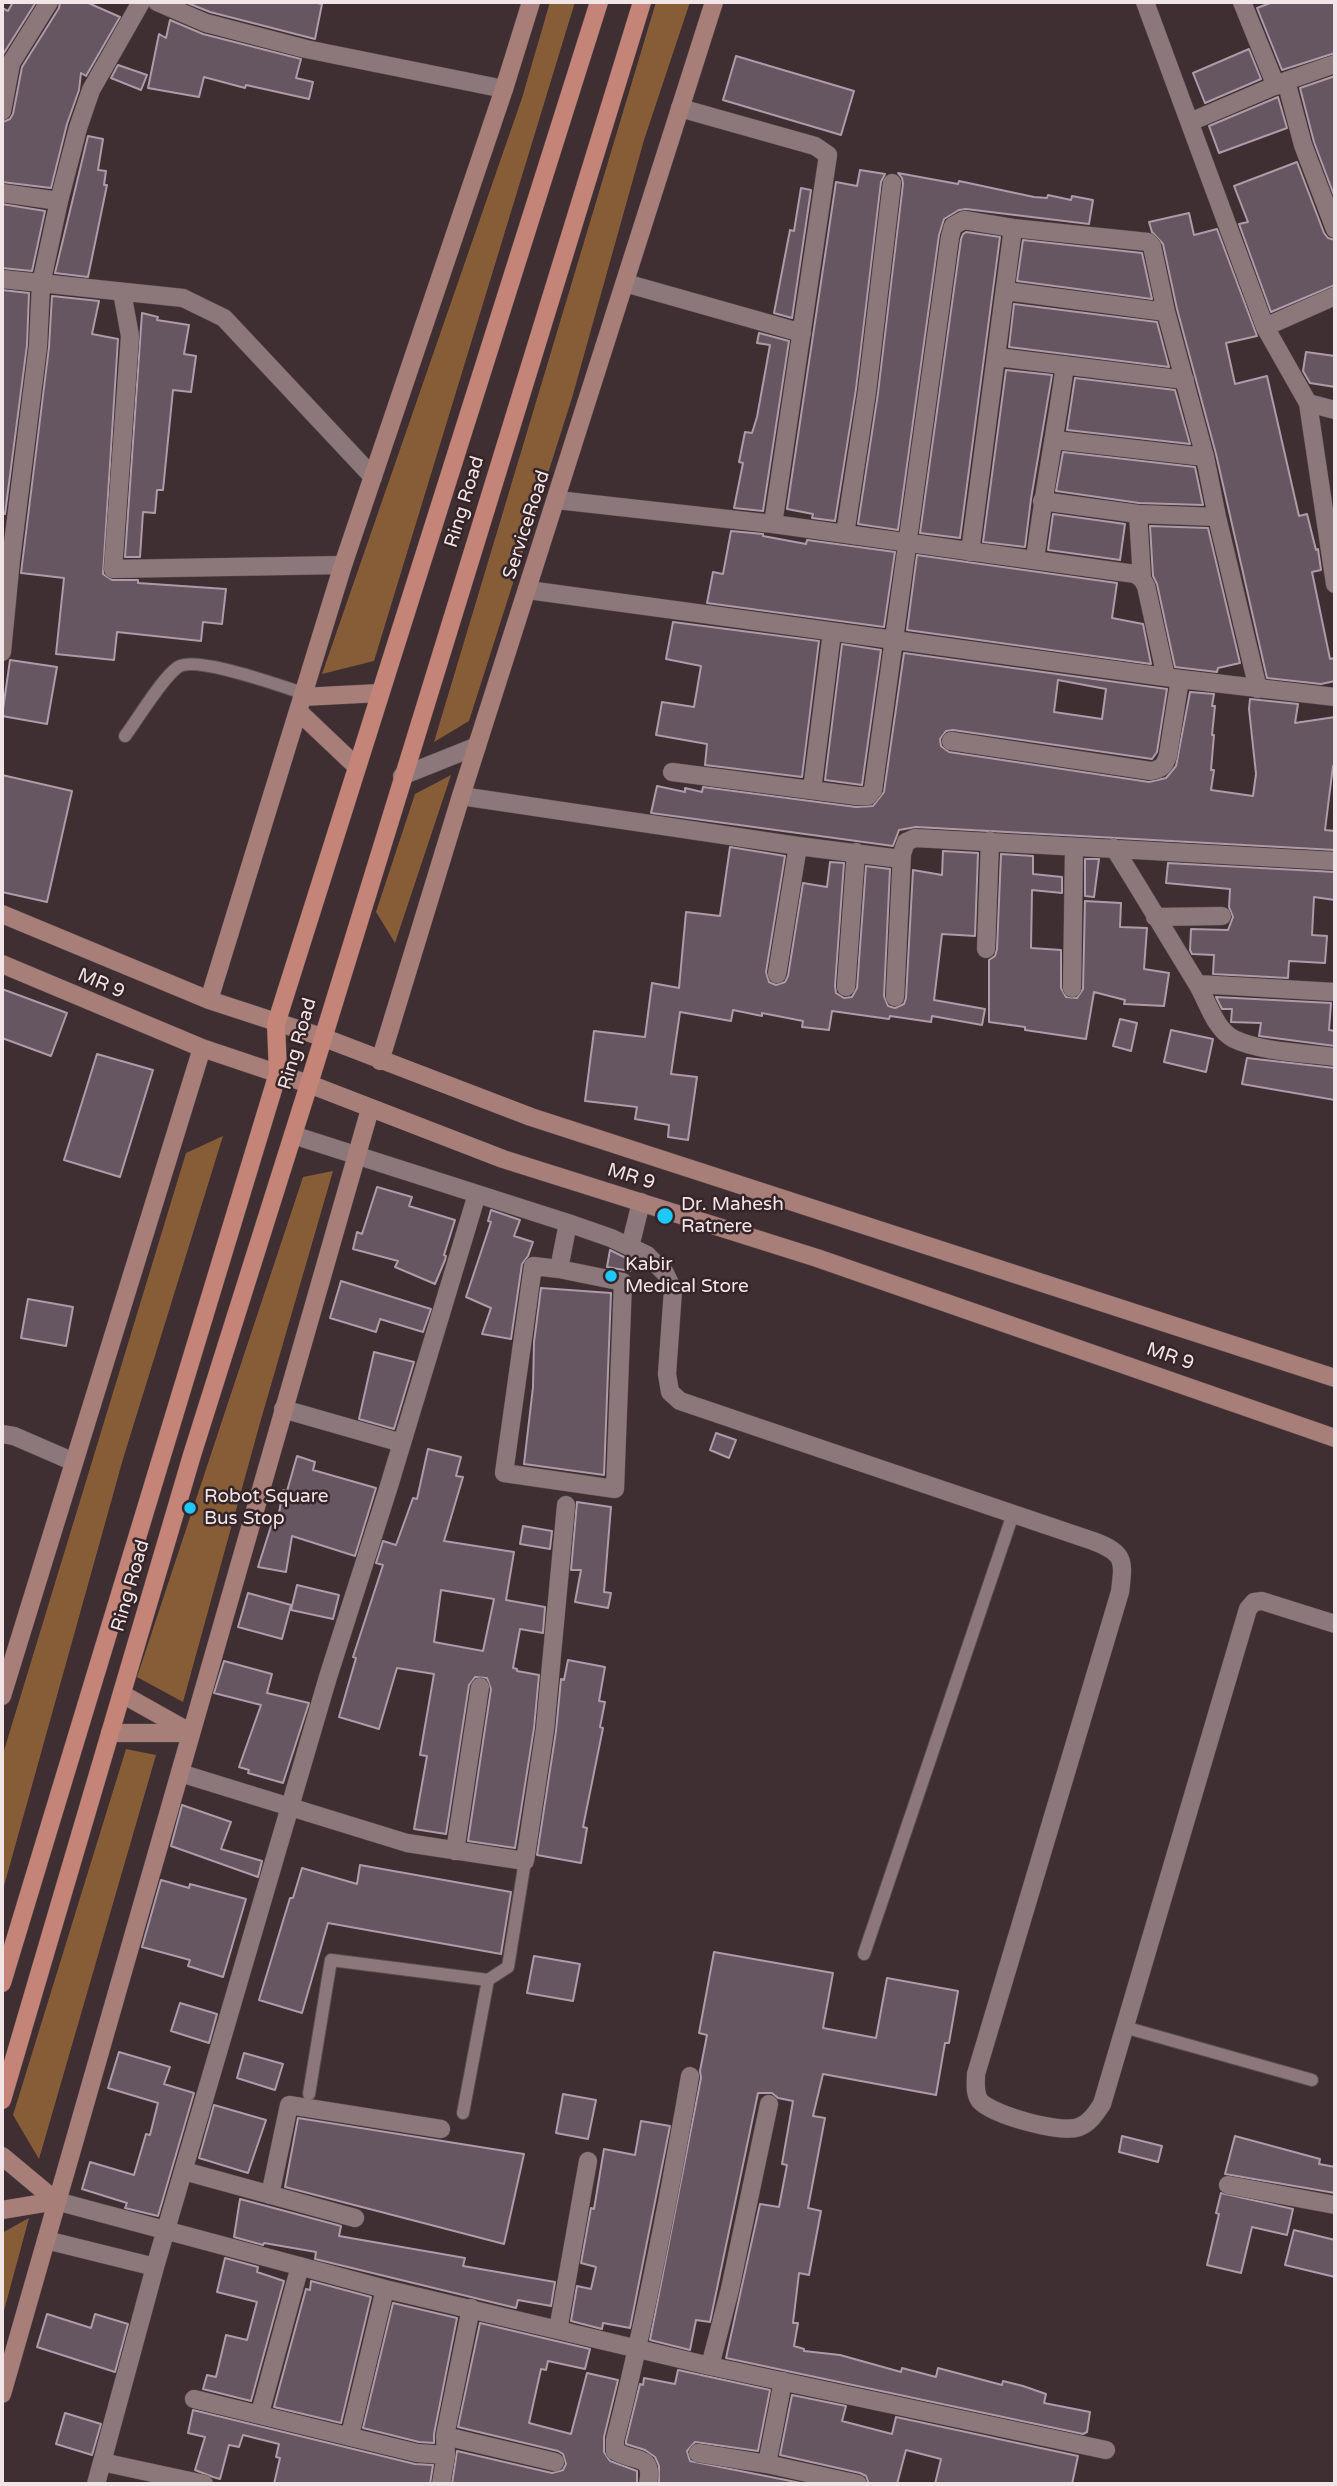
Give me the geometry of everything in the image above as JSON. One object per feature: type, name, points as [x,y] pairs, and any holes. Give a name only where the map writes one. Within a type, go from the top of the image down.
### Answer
[{"type":"main road","name":"Ring Road","points":[[2,1983],[278,1073],[276,1024],[599,2]]},
{"type":"main road","name":"Ring Road","points":[[2,2100],[192,1455],[642,2]]},
{"type":"street","points":[[2,111],[11,63],[49,2]]},
{"type":"street","points":[[2,652],[6,559],[38,346],[41,284],[78,128],[92,90],[141,2]]},
{"type":"street","points":[[157,2],[206,23],[293,46],[504,89]]},
{"type":"street","points":[[209,1000],[343,565],[531,2]]},
{"type":"street","name":"ServiceRoad","points":[[380,1061],[461,796],[714,2]]},
{"type":"street","points":[[1145,2],[1265,327],[1308,403],[1335,584]]},
{"type":"street","points":[[1244,2],[1281,83],[1335,229]]},
{"type":"street","points":[[1190,122],[1281,83],[1335,64]]},
{"type":"street","points":[[680,108],[816,146],[828,155],[773,524]]},
{"type":"street","points":[[845,534],[867,391],[874,313],[892,183]]},
{"type":"street","points":[[2,193],[59,201]]},
{"type":"street","points":[[672,772],[863,796],[871,794],[953,226],[964,220],[1013,228],[1148,242],[1154,251],[1166,312],[1205,457],[1258,689]]},
{"type":"street","points":[[970,552],[1013,228]]},
{"type":"street","points":[[2,279],[183,298],[224,318],[373,477]]},
{"type":"street","points":[[625,283],[802,333]]},
{"type":"street","points":[[1006,291],[1166,312]]},
{"type":"street","points":[[122,292],[131,337],[113,569],[343,565]]},
{"type":"street","points":[[1265,327],[1335,296]]},
{"type":"street","points":[[997,358],[1185,380]]},
{"type":"street","points":[[1035,561],[1042,501],[1055,440],[1065,365]]},
{"type":"street","points":[[1308,403],[1335,410]]},
{"type":"street","points":[[1055,440],[1205,457]]},
{"type":"street","points":[[557,499],[773,524],[1129,573],[1142,579]]},
{"type":"street","points":[[1042,501],[1138,513],[1217,517]]},
{"type":"street","points":[[951,741],[1151,771],[1166,764],[1173,678],[1142,579],[1138,513]]},
{"type":"street","points":[[528,590],[1173,678],[1335,697]]},
{"type":"street","points":[[812,790],[832,632]]},
{"type":"street","points":[[301,700],[380,693]]},
{"type":"street","points":[[301,700],[356,766]]},
{"type":"street","points":[[402,776],[477,746]]},
{"type":"street","points":[[461,796],[901,859]]},
{"type":"street","points":[[895,997],[901,859],[906,842],[915,838],[1335,861]]},
{"type":"street","points":[[986,949],[990,841]]},
{"type":"street","points":[[777,974],[798,846]]},
{"type":"street","points":[[1072,988],[1074,848]]},
{"type":"street","points":[[1114,848],[1197,984],[1218,1024],[1228,1036],[1236,1041],[1262,1047],[1335,1057]]},
{"type":"street","points":[[846,987],[856,852]]},
{"type":"street","name":"MR 9","points":[[2,914],[209,1000],[322,1037],[531,1117],[1335,1378]]},
{"type":"street","points":[[1155,917],[1222,916]]},
{"type":"street","name":"MR 9","points":[[2,964],[202,1048],[309,1084],[503,1159],[817,1258],[1335,1438]]},
{"type":"street","points":[[1197,984],[1335,992]]},
{"type":"street","points":[[2,1696],[202,1048]]},
{"type":"street","points":[[2,2394],[370,1108]]},
{"type":"street","points":[[293,1135],[568,1223],[647,1255],[665,1273],[673,1290],[674,1312],[667,1374],[670,1392],[680,1401],[1111,1548],[1119,1555],[1123,1568],[1120,1592],[976,2074],[976,2092],[980,2100],[991,2108],[1043,2127],[1080,2127],[1092,2119],[1101,2104],[1248,1609],[1254,1602],[1262,1601],[1335,1624]]},
{"type":"street","points":[[96,2484],[155,2267],[328,1677],[477,1194]]},
{"type":"street","points":[[630,1247],[641,1202]]},
{"type":"street","points":[[559,1269],[568,1223]]},
{"type":"street","points":[[533,1266],[559,1269],[623,1282],[615,1489],[504,1473],[533,1266]]},
{"type":"street","points":[[283,1409],[402,1443]]},
{"type":"street","points":[[2,1434],[14,1436],[75,1462]]},
{"type":"street","points":[[180,1773],[407,1843],[524,1861],[545,1729],[566,1505]]},
{"type":"street","points":[[455,1851],[480,1687]]},
{"type":"street","points":[[122,1694],[191,1733]]},
{"type":"street","points":[[110,1733],[191,1733]]},
{"type":"street","points":[[648,2484],[649,2466],[642,2460],[619,2454],[614,2446],[666,2218],[690,2076]]},
{"type":"street","points":[[710,2366],[730,2289],[769,2104]]},
{"type":"street","points":[[270,2195],[289,2105],[442,2129]]},
{"type":"street","points":[[2,2156],[56,2201]]},
{"type":"street","points":[[558,2330],[588,2161]]},
{"type":"street","points":[[184,2171],[355,2218]]},
{"type":"street","points":[[1228,2185],[1335,2205]]},
{"type":"street","points":[[2,2210],[56,2201],[385,2288],[638,2349],[1106,2450]]},
{"type":"street","points":[[46,2240],[155,2267]]},
{"type":"street","points":[[260,2413],[300,2266]]},
{"type":"street","points":[[350,2435],[385,2288]]},
{"type":"street","points":[[441,2484],[446,2455],[445,2436],[471,2308]]},
{"type":"street","points":[[766,2464],[783,2381]]},
{"type":"street","points":[[194,2399],[417,2453],[446,2455]]},
{"type":"street","points":[[445,2436],[555,2462]]},
{"type":"street","points":[[698,2453],[766,2464],[858,2484]]},
{"type":"street","points":[[102,2462],[204,2484]]},
{"type":"lane","points":[[125,736],[171,673],[186,664],[204,664],[301,700]]},
{"type":"lane","points":[[864,1954],[1013,1514]]},
{"type":"lane","points":[[309,2094],[331,1960],[488,1980],[508,1967],[524,1861]]},
{"type":"lane","points":[[463,2113],[488,1980]]},
{"type":"lane","points":[[1124,2027],[1312,2080]]},
{"type":"shaded area","points":[[550,2],[575,2],[374,661],[322,674],[522,98]]},
{"type":"shaded area","points":[[656,2],[690,2],[644,140],[572,398],[469,721],[434,742]]},
{"type":"shaded area","points":[[451,775],[395,943],[376,912],[415,794]]},
{"type":"shaded area","points":[[223,1136],[123,1459],[2,1893],[2,1757],[186,1153]]},
{"type":"shaded area","points":[[333,1171],[183,1702],[137,1677],[303,1177]]},
{"type":"shaded area","points":[[126,1749],[156,1755],[39,2159],[13,2115]]},
{"type":"shaded area","points":[[29,2218],[2,2318],[2,2233]]},
{"type":"building","points":[[13,2],[36,2],[2,56],[2,8],[8,11]]},
{"type":"building","points":[[60,2],[86,2],[120,17],[86,76],[81,73],[79,90],[67,124],[51,188],[2,182],[3,122],[13,114],[22,67],[59,8]]},
{"type":"building","points":[[185,2],[322,4],[315,39],[210,12]]},
{"type":"building","points":[[1273,2],[1335,2],[1335,53],[1282,70],[1257,8]]},
{"type":"building","points":[[170,20],[203,34],[301,59],[296,78],[313,82],[309,99],[246,85],[245,88],[204,77],[199,97],[148,88],[159,34],[166,38]]},
{"type":"building","points":[[1249,49],[1261,79],[1205,103],[1193,73]]},
{"type":"building","points":[[736,56],[854,91],[841,135],[723,100]]},
{"type":"building","points":[[118,65],[147,75],[141,90],[111,78]]},
{"type":"building","points":[[1335,76],[1335,198],[1314,142],[1300,88]]},
{"type":"building","points":[[1278,97],[1287,128],[1219,153],[1209,126]]},
{"type":"building","points":[[88,136],[103,139],[98,170],[106,171],[104,185],[107,185],[88,277],[55,273]]},
{"type":"building","points":[[1297,162],[1324,233],[1335,240],[1335,285],[1271,312],[1239,224],[1248,222],[1234,186]]},
{"type":"building","points":[[860,170],[885,174],[881,182],[856,389],[835,521],[812,518],[813,514],[787,509],[836,182],[857,186]]},
{"type":"building","points":[[898,173],[958,184],[959,181],[1034,197],[1047,198],[1048,195],[1071,200],[1072,196],[1093,200],[1089,224],[966,209],[944,219],[939,235],[898,530],[858,524],[878,393],[903,184]]},
{"type":"building","points":[[801,188],[811,190],[792,318],[774,313],[790,230],[794,231]]},
{"type":"building","points":[[2,204],[45,211],[32,271],[2,268]]},
{"type":"building","points":[[1189,213],[1194,235],[1217,229],[1257,336],[1226,343],[1235,384],[1267,376],[1299,516],[1307,514],[1316,550],[1318,549],[1321,570],[1312,572],[1330,659],[1335,658],[1335,681],[1321,684],[1267,678],[1216,454],[1177,309],[1163,244],[1152,232],[1149,222]]},
{"type":"building","points":[[966,232],[1000,237],[960,538],[920,533],[961,239]]},
{"type":"building","points":[[1023,240],[1142,253],[1152,299],[1017,281]]},
{"type":"building","points":[[2,290],[29,293],[27,345],[5,514],[2,513]]},
{"type":"building","points":[[52,296],[99,301],[92,334],[118,339],[103,574],[112,580],[226,589],[222,624],[203,622],[201,641],[117,632],[114,660],[56,654],[64,578],[21,573],[49,347]]},
{"type":"building","points":[[1014,304],[1157,322],[1169,367],[1009,347]]},
{"type":"building","points":[[142,313],[158,317],[157,320],[189,325],[184,354],[196,356],[191,392],[173,390],[163,490],[157,490],[155,513],[143,512],[140,557],[125,557]]},
{"type":"building","points":[[759,333],[789,341],[763,511],[734,508],[743,463],[739,462],[745,432],[752,433],[757,417],[770,345],[757,343]]},
{"type":"building","points":[[1306,352],[1335,356],[1335,387],[1310,383],[1303,371]]},
{"type":"building","points":[[1006,370],[1052,375],[1025,547],[983,542]]},
{"type":"building","points":[[1075,378],[1175,390],[1190,444],[1067,430]]},
{"type":"building","points":[[1063,452],[1195,467],[1203,505],[1139,503],[1056,491]]},
{"type":"building","points":[[1053,514],[1125,524],[1120,560],[1048,550]]},
{"type":"building","points":[[1150,526],[1208,528],[1240,663],[1218,668],[1217,672],[1175,667],[1153,576]]},
{"type":"building","points":[[731,531],[763,534],[806,544],[807,540],[895,552],[884,627],[707,603],[713,572],[723,574]]},
{"type":"building","points":[[917,555],[1117,583],[1112,618],[1143,624],[1151,664],[907,630]]},
{"type":"building","points":[[673,622],[819,641],[802,777],[705,765],[707,744],[656,735],[662,702],[694,707],[701,666],[666,659]]},
{"type":"building","points":[[842,644],[881,650],[862,785],[825,780]]},
{"type":"building","points":[[904,653],[1167,689],[1157,752],[1152,759],[953,730],[946,731],[940,739],[941,746],[949,752],[1149,782],[1166,778],[1176,766],[1190,692],[1214,694],[1211,770],[1214,770],[1211,790],[1253,796],[1256,774],[1250,699],[1298,704],[1295,723],[1335,717],[1335,766],[1325,830],[1335,831],[1335,850],[916,827],[899,830],[893,846],[651,813],[657,786],[685,792],[685,788],[702,792],[703,787],[856,807],[873,806],[884,792]],"holes":[[[1058,680],[1106,689],[1102,719],[1054,712]]]},
{"type":"building","points":[[10,660],[57,667],[47,724],[2,716]]},
{"type":"building","points":[[2,775],[72,791],[47,902],[2,892]]},
{"type":"building","points":[[730,847],[785,856],[766,972],[769,982],[776,985],[785,982],[788,976],[803,883],[827,887],[830,862],[844,863],[835,986],[836,993],[844,998],[852,997],[857,988],[866,866],[890,869],[884,996],[888,1006],[895,1008],[904,1004],[906,998],[913,870],[942,875],[943,851],[978,853],[975,936],[942,934],[934,1000],[985,1009],[982,1025],[932,1016],[931,1022],[832,1011],[829,1030],[802,1027],[803,1021],[762,1013],[762,1016],[733,1010],[731,1021],[680,1012],[671,1074],[697,1077],[688,1140],[668,1137],[669,1125],[635,1119],[637,1107],[585,1101],[594,1031],[645,1037],[652,983],[679,988],[686,912],[720,916]]},
{"type":"building","points":[[1001,854],[1033,856],[1033,874],[1062,877],[1062,893],[1032,890],[1031,948],[1061,950],[1061,988],[1066,997],[1077,998],[1083,989],[1085,901],[1121,903],[1120,927],[1147,928],[1144,969],[1169,973],[1164,1006],[1124,1004],[1125,1000],[1094,992],[1086,1039],[989,1022],[989,960],[995,956],[997,949]]},
{"type":"building","points":[[1085,859],[1099,859],[1094,897],[1085,896]]},
{"type":"building","points":[[1168,863],[1335,872],[1335,900],[1314,897],[1312,935],[1327,936],[1325,963],[1289,961],[1288,978],[1213,974],[1214,955],[1192,954],[1190,950],[1191,929],[1228,930],[1233,917],[1229,907],[1230,889],[1166,883]]},
{"type":"building","points":[[2,989],[67,1013],[51,1056],[2,1038]]},
{"type":"building","points":[[1216,997],[1331,1003],[1329,1030],[1335,1031],[1335,1046],[1259,1036],[1261,1023],[1231,1022],[1232,1009],[1222,1009]]},
{"type":"building","points":[[1120,1019],[1137,1023],[1131,1051],[1113,1046]]},
{"type":"building","points":[[1171,1030],[1213,1039],[1206,1072],[1164,1062]]},
{"type":"building","points":[[97,1054],[153,1070],[120,1177],[64,1160]]},
{"type":"building","points":[[1247,1058],[1335,1068],[1335,1100],[1242,1084]]},
{"type":"building","points":[[377,1187],[412,1197],[409,1206],[455,1220],[444,1255],[445,1260],[435,1284],[395,1267],[398,1261],[353,1249],[357,1232],[362,1234]]},
{"type":"building","points":[[491,1210],[520,1220],[514,1236],[533,1242],[522,1264],[511,1339],[482,1334],[491,1308],[466,1297],[491,1222],[488,1221]]},
{"type":"building","points":[[610,1250],[632,1261],[630,1271],[607,1267]]},
{"type":"building","points":[[341,1281],[431,1309],[423,1332],[380,1319],[376,1332],[330,1318]]},
{"type":"building","points":[[541,1288],[611,1293],[604,1475],[524,1464]]},
{"type":"building","points":[[28,1299],[73,1307],[66,1346],[21,1338]]},
{"type":"building","points":[[374,1352],[414,1362],[394,1429],[359,1419]]},
{"type":"building","points":[[716,1433],[736,1440],[729,1458],[710,1450]]},
{"type":"building","points":[[428,1449],[461,1457],[456,1476],[463,1477],[444,1541],[514,1552],[506,1600],[545,1607],[543,1633],[520,1629],[513,1668],[539,1675],[534,1728],[515,1848],[468,1841],[491,1689],[487,1678],[475,1677],[469,1685],[446,1834],[414,1829],[427,1756],[420,1755],[434,1674],[397,1668],[379,1729],[339,1717],[356,1658],[353,1657],[383,1565],[376,1563],[383,1541],[396,1545],[413,1498],[417,1499]],"holes":[[[441,1590],[494,1599],[483,1651],[434,1642]]]},
{"type":"building","points":[[297,1456],[315,1462],[313,1470],[376,1488],[355,1556],[292,1536],[286,1572],[258,1567],[272,1523],[277,1525],[283,1490],[287,1491]]},
{"type":"building","points":[[577,1502],[611,1507],[604,1592],[611,1593],[608,1608],[575,1602],[581,1570],[571,1570]]},
{"type":"building","points":[[523,1526],[552,1531],[550,1549],[520,1544]]},
{"type":"building","points":[[297,1585],[339,1595],[333,1619],[291,1610]]},
{"type":"building","points":[[248,1593],[291,1605],[282,1639],[238,1627]]},
{"type":"building","points":[[568,1660],[605,1667],[599,1701],[605,1702],[600,1727],[603,1728],[583,1827],[587,1828],[581,1863],[537,1855],[561,1679],[564,1680]]},
{"type":"building","points":[[224,1661],[272,1674],[267,1693],[309,1703],[283,1783],[248,1773],[249,1770],[239,1767],[261,1705],[214,1693]]},
{"type":"building","points":[[182,1805],[231,1822],[221,1849],[262,1861],[258,1877],[171,1846]]},
{"type":"building","points":[[360,1865],[511,1892],[501,1954],[328,1923],[302,2013],[259,2000],[290,1898],[293,1898],[302,1868],[357,1884]]},
{"type":"building","points":[[161,1880],[189,1888],[190,1884],[246,1899],[223,1977],[188,1966],[190,1960],[142,1947]]},
{"type":"building","points":[[714,1952],[833,1973],[823,2028],[876,2038],[887,1978],[958,1991],[936,2095],[823,2074],[813,2116],[825,2118],[808,2208],[821,2211],[809,2275],[799,2273],[793,2323],[798,2323],[794,2346],[804,2351],[840,2355],[901,2372],[902,2368],[936,2377],[938,2368],[1002,2385],[1003,2381],[1023,2386],[1046,2394],[1044,2403],[1090,2412],[1087,2432],[1083,2434],[726,2358],[760,2204],[779,2207],[787,2165],[782,2164],[793,2101],[778,2098],[772,2093],[758,2093],[710,2322],[696,2320],[690,2350],[650,2340],[701,2078],[707,2035],[699,2033]]},
{"type":"building","points":[[534,1956],[580,1964],[573,2001],[527,1993]]},
{"type":"building","points":[[180,2003],[217,2014],[209,2043],[171,2031]]},
{"type":"building","points":[[119,2052],[170,2067],[164,2084],[194,2093],[158,2216],[125,2208],[127,2203],[82,2189],[90,2162],[134,2175],[146,2134],[150,2135],[158,2103],[108,2088]]},
{"type":"building","points":[[244,2053],[283,2064],[275,2090],[237,2078]]},
{"type":"building","points":[[563,2094],[596,2100],[588,2139],[556,2133]]},
{"type":"building","points":[[214,2105],[266,2120],[248,2173],[199,2158]]},
{"type":"building","points":[[298,2118],[524,2154],[504,2244],[285,2187]]},
{"type":"building","points":[[641,2121],[670,2126],[630,2328],[603,2323],[602,2329],[571,2321],[577,2286],[591,2289],[596,2267],[581,2263],[604,2149],[635,2155]]},
{"type":"building","points":[[1122,2136],[1162,2146],[1158,2162],[1119,2152]]},
{"type":"building","points":[[1235,2136],[1320,2159],[1319,2164],[1335,2167],[1335,2193],[1225,2174]]},
{"type":"building","points":[[1221,2193],[1293,2209],[1287,2235],[1252,2227],[1241,2273],[1207,2265]]},
{"type":"building","points":[[240,2199],[341,2226],[339,2236],[465,2258],[463,2266],[555,2282],[551,2306],[518,2300],[516,2308],[315,2259],[316,2252],[264,2243],[263,2245],[234,2237]]},
{"type":"building","points":[[1294,2230],[1335,2240],[1335,2277],[1285,2265]]},
{"type":"building","points":[[225,2258],[258,2267],[257,2272],[284,2281],[251,2401],[203,2389],[207,2375],[216,2377],[226,2335],[247,2340],[257,2302],[217,2292]]},
{"type":"building","points":[[311,2281],[371,2297],[341,2423],[274,2407],[306,2289],[310,2290]]},
{"type":"building","points":[[393,2303],[457,2318],[434,2443],[419,2442],[363,2428]]},
{"type":"building","points":[[47,2314],[91,2328],[95,2314],[128,2324],[115,2372],[37,2347]]},
{"type":"building","points":[[480,2323],[590,2349],[585,2369],[548,2361],[546,2370],[541,2369],[529,2423],[571,2434],[587,2373],[618,2380],[604,2437],[604,2452],[610,2461],[637,2471],[637,2484],[452,2484],[457,2451],[552,2473],[563,2470],[566,2464],[563,2454],[558,2451],[458,2427]]},
{"type":"building","points":[[678,2370],[770,2390],[758,2451],[695,2442],[687,2451],[690,2461],[806,2484],[659,2484],[659,2466],[655,2457],[645,2450],[626,2444],[626,2441],[640,2384],[643,2385],[644,2378],[675,2384]]},
{"type":"building","points":[[792,2395],[846,2406],[842,2421],[892,2434],[896,2417],[1078,2456],[1072,2484],[935,2484],[941,2459],[906,2450],[897,2484],[869,2484],[866,2476],[860,2473],[780,2455]]},
{"type":"building","points":[[193,2410],[415,2464],[433,2465],[430,2484],[274,2484],[280,2458],[276,2457],[279,2444],[243,2435],[239,2447],[229,2445],[220,2479],[213,2477],[195,2470],[205,2437],[188,2433]]},
{"type":"building","points":[[65,2413],[101,2424],[92,2455],[56,2444]]},
{"type":"place","name":"Dr. Mahesh Ratnere","points":[[665,1216]]},
{"type":"place","name":"Kabir Medical Store","points":[[611,1276]]},
{"type":"place","name":"Robot Square Bus Stop","points":[[190,1508]]}]
